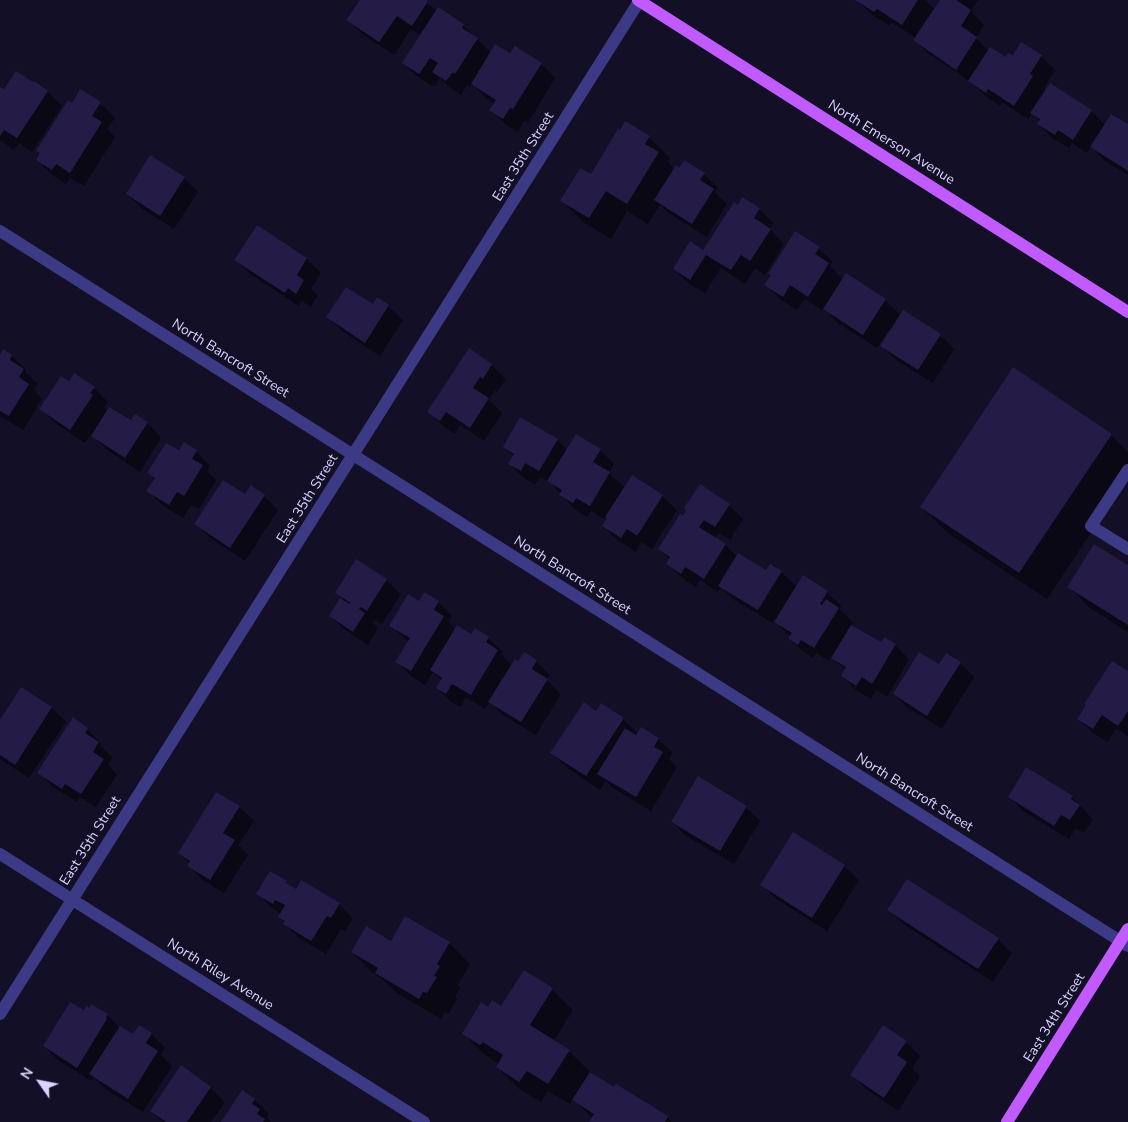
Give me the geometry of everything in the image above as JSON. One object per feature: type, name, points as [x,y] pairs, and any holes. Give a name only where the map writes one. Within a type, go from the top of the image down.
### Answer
[{"type":"main road","name":"North Emerson Avenue","points":[[639,0],[1128,312]]},
{"type":"main road","name":"East 34th Street","points":[[1007,1122],[1124,944],[1128,929]]},
{"type":"street","name":"East 35th Street","points":[[0,1014],[639,0]]},
{"type":"street","name":"North Bancroft Street","points":[[0,231],[1124,944]]},
{"type":"street","points":[[1128,470],[1091,526],[1128,549]]},
{"type":"street","name":"North Riley Avenue","points":[[0,854],[424,1122]]},
{"type":"building","points":[[360,0],[428,1],[412,26],[397,16],[379,42],[346,20]]},
{"type":"building","points":[[855,0],[918,0],[902,25],[877,9],[874,12]]},
{"type":"building","points":[[940,0],[956,0],[971,10],[961,26],[977,37],[956,70],[913,40]]},
{"type":"building","points":[[438,7],[464,24],[462,28],[478,38],[455,74],[453,72],[446,81],[432,72],[438,63],[430,58],[419,74],[402,63]]},
{"type":"building","points":[[1021,42],[1042,55],[1030,74],[1033,76],[1014,106],[988,89],[986,93],[968,81],[990,47],[1006,57],[1008,53],[1013,55]]},
{"type":"building","points":[[495,44],[510,53],[515,46],[542,63],[513,109],[510,108],[503,119],[489,110],[496,100],[471,84]]},
{"type":"building","points":[[16,71],[48,91],[17,138],[4,130],[0,136],[0,87],[4,89]]},
{"type":"building","points":[[1050,83],[1092,110],[1073,140],[1058,130],[1055,135],[1037,124],[1040,119],[1030,113]]},
{"type":"building","points":[[80,89],[101,102],[92,116],[102,122],[70,173],[56,164],[52,170],[36,160],[40,153],[36,151],[68,100],[72,103]]},
{"type":"building","points":[[1111,114],[1128,124],[1128,171],[1090,147]]},
{"type":"building","points":[[625,121],[650,136],[645,144],[659,152],[627,204],[606,191],[589,218],[560,201],[580,168],[591,174],[618,129],[620,130]]},
{"type":"building","points":[[150,155],[185,177],[160,216],[126,194]]},
{"type":"building","points":[[684,160],[705,173],[700,180],[714,189],[692,224],[654,200],[676,165],[679,168]]},
{"type":"building","points":[[742,197],[760,208],[754,218],[771,229],[750,261],[741,255],[731,270],[706,255],[690,280],[673,269],[690,241],[703,250],[734,202],[738,205]]},
{"type":"building","points":[[257,225],[307,258],[297,275],[304,280],[296,294],[288,288],[285,293],[234,260]]},
{"type":"building","points":[[795,231],[820,247],[815,254],[829,263],[808,297],[790,285],[783,297],[764,285],[771,275],[768,274]]},
{"type":"building","points":[[846,273],[886,299],[863,335],[823,309]]},
{"type":"building","points":[[346,287],[373,304],[377,297],[389,305],[365,343],[326,317]]},
{"type":"building","points":[[903,310],[941,334],[918,370],[880,346]]},
{"type":"building","points":[[469,348],[492,364],[483,379],[480,377],[473,388],[489,398],[470,428],[446,412],[440,421],[427,412]]},
{"type":"building","points":[[3,349],[12,355],[10,360],[24,369],[19,377],[29,384],[9,416],[0,411],[0,355]]},
{"type":"building","points":[[1013,367],[1112,434],[1019,573],[920,507]]},
{"type":"building","points":[[74,373],[95,387],[90,393],[93,395],[70,430],[39,409],[61,376],[69,381]]},
{"type":"building","points":[[109,407],[131,420],[135,414],[148,422],[125,458],[91,436]]},
{"type":"building","points":[[520,417],[558,439],[539,471],[525,463],[521,471],[508,464],[514,454],[503,447]]},
{"type":"building","points":[[576,434],[601,449],[593,462],[610,472],[590,506],[576,498],[573,503],[559,495],[562,490],[547,481]]},
{"type":"building","points":[[184,442],[197,450],[192,459],[203,465],[184,496],[177,492],[169,505],[146,491],[155,478],[147,473],[166,443],[179,450]]},
{"type":"building","points":[[632,475],[663,495],[637,536],[627,529],[621,538],[602,526],[607,518],[605,517]]},
{"type":"building","points":[[223,480],[245,494],[251,485],[265,495],[230,548],[194,524]]},
{"type":"building","points":[[700,484],[730,504],[715,527],[704,520],[699,527],[726,544],[704,579],[685,567],[681,574],[666,564],[670,557],[658,549],[680,514],[683,516],[686,510],[684,508]]},
{"type":"building","points":[[1094,544],[1128,565],[1128,625],[1067,587]]},
{"type":"building","points":[[738,553],[766,570],[770,564],[782,571],[758,610],[718,586]]},
{"type":"building","points":[[356,559],[387,579],[367,611],[361,607],[359,609],[365,613],[353,632],[329,616],[340,598],[351,603],[335,593]]},
{"type":"building","points":[[803,575],[828,591],[820,604],[822,605],[826,599],[839,608],[814,648],[801,640],[798,645],[788,638],[792,633],[774,622]]},
{"type":"building","points":[[424,592],[439,601],[434,610],[444,616],[411,671],[395,662],[410,638],[389,626],[408,594],[419,601]]},
{"type":"building","points":[[457,625],[471,634],[475,628],[489,637],[486,642],[498,650],[471,695],[452,684],[446,694],[436,688],[442,678],[430,670]]},
{"type":"building","points":[[851,625],[881,642],[884,637],[896,644],[872,684],[862,677],[856,686],[841,676],[846,667],[831,658]]},
{"type":"building","points":[[524,652],[537,660],[532,669],[548,679],[521,722],[488,702],[515,659],[518,661]]},
{"type":"building","points":[[919,652],[939,664],[946,653],[961,662],[927,716],[893,694]]},
{"type":"building","points":[[1112,661],[1128,671],[1128,711],[1118,726],[1102,715],[1093,729],[1077,719],[1086,705],[1084,704]]},
{"type":"building","points":[[21,687],[52,707],[15,765],[0,755],[0,720]]},
{"type":"building","points":[[584,702],[596,711],[601,703],[624,718],[586,776],[550,753]]},
{"type":"building","points":[[73,717],[88,728],[85,733],[99,742],[93,752],[104,759],[81,794],[65,784],[62,789],[37,773]]},
{"type":"building","points":[[641,727],[659,738],[654,747],[663,752],[636,797],[597,774],[625,728],[636,735]]},
{"type":"building","points":[[1026,767],[1073,796],[1071,799],[1080,805],[1070,820],[1061,815],[1054,826],[1008,797]]},
{"type":"building","points":[[698,776],[747,806],[720,851],[671,822]]},
{"type":"building","points":[[216,792],[240,806],[223,833],[235,840],[210,880],[187,866],[190,861],[178,853]]},
{"type":"building","points":[[793,832],[845,865],[812,918],[760,885]]},
{"type":"building","points":[[270,871],[296,889],[301,880],[340,903],[331,918],[327,916],[311,941],[283,924],[285,921],[278,917],[285,905],[275,900],[273,904],[256,894]]},
{"type":"building","points":[[907,879],[999,938],[978,969],[887,910]]},
{"type":"building","points":[[405,916],[450,942],[437,964],[440,966],[434,976],[437,977],[427,993],[423,992],[419,999],[375,973],[378,968],[351,952],[366,926],[391,941]]},
{"type":"building","points":[[524,970],[553,988],[530,1025],[570,1050],[548,1084],[527,1071],[519,1082],[496,1067],[503,1055],[483,1042],[480,1045],[462,1034],[481,1002],[488,1007],[492,1000],[501,1006]]},
{"type":"building","points":[[70,1002],[84,1010],[86,1006],[89,1008],[91,1004],[108,1014],[107,1019],[77,1068],[43,1046]]},
{"type":"building","points":[[139,1025],[152,1033],[146,1043],[158,1051],[128,1099],[89,1074],[120,1026],[133,1034]]},
{"type":"building","points":[[883,1025],[907,1041],[897,1055],[907,1062],[884,1098],[850,1075]]},
{"type":"building","points":[[181,1065],[211,1087],[187,1122],[166,1122],[150,1111]]},
{"type":"building","points":[[590,1072],[614,1087],[616,1084],[668,1116],[665,1122],[589,1122],[594,1114],[572,1100]]},
{"type":"building","points":[[242,1090],[255,1099],[252,1104],[260,1109],[257,1114],[265,1119],[263,1122],[221,1122]]}]
